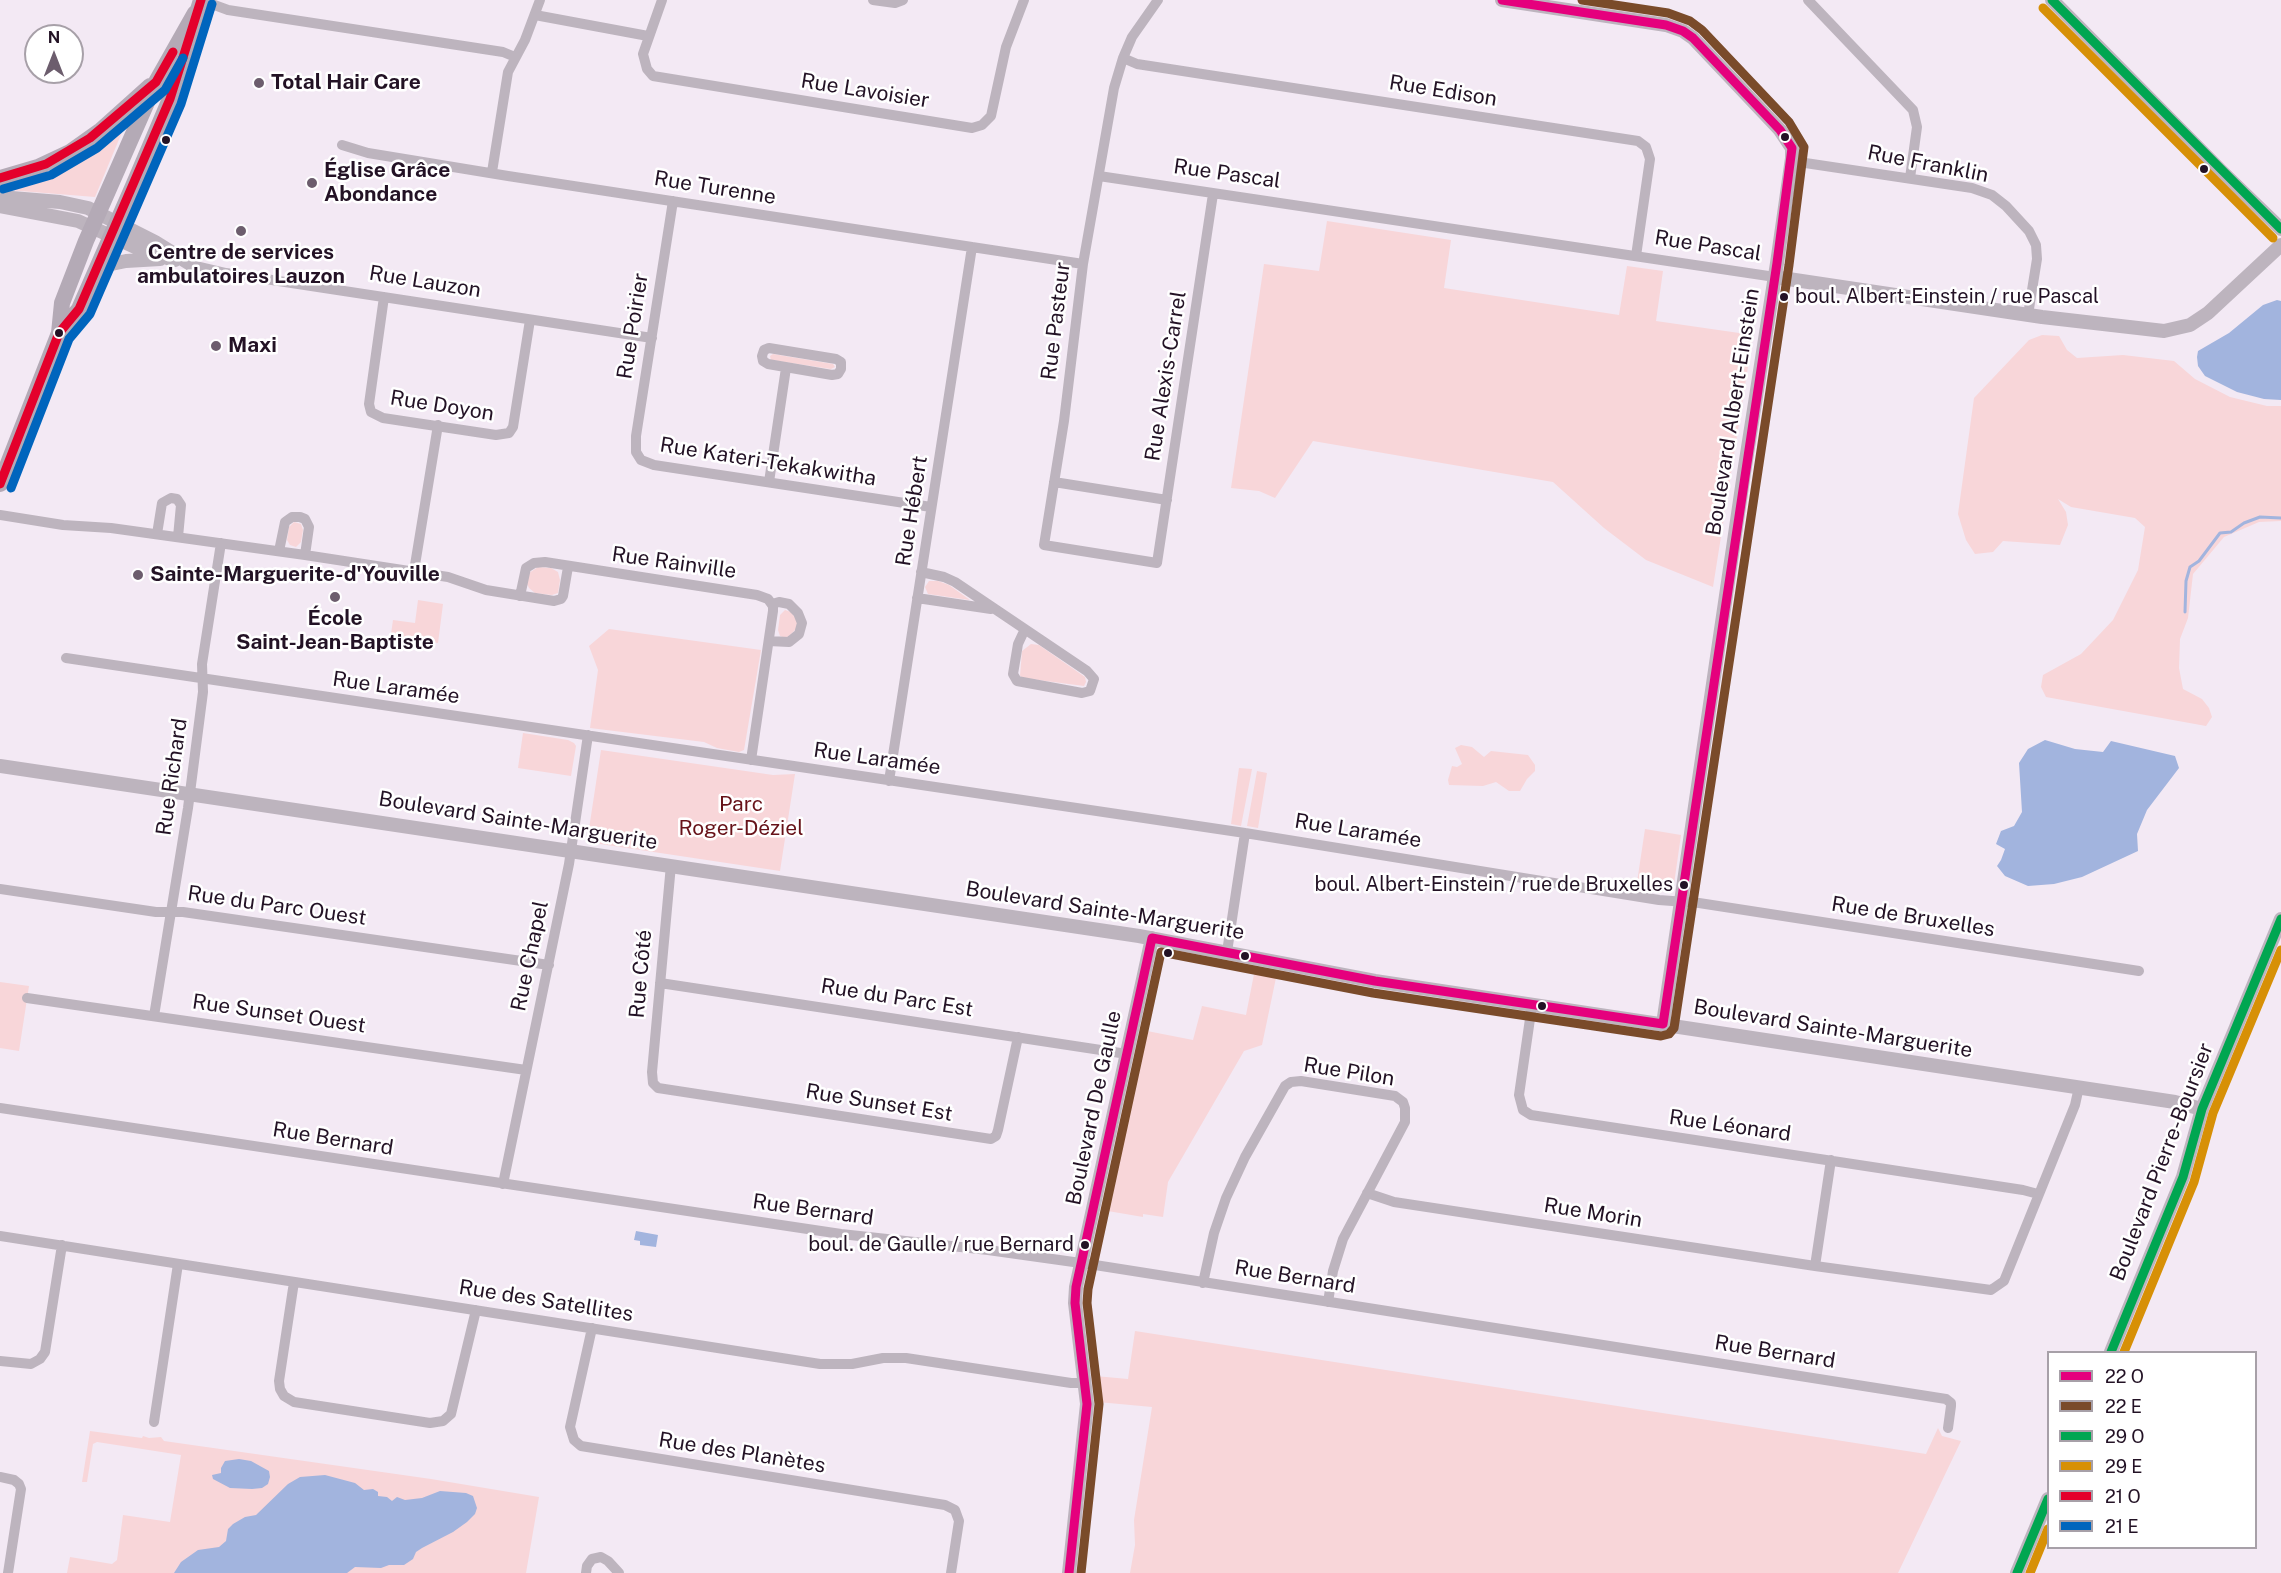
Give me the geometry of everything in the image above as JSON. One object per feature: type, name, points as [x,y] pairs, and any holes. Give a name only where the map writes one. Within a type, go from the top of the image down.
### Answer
[{"type":"highway","points":[[0,484],[58,333],[62,303],[96,220],[156,82],[199,5]]},
{"type":"highway","points":[[58,333],[80,309],[170,99],[199,5]]},
{"type":"highway","points":[[0,178],[38,167],[70,152],[101,130],[156,82]]},
{"type":"street","points":[[492,172],[508,72],[525,40],[540,0]]},
{"type":"street","name":"Rue Lavoisier","points":[[662,0],[644,48],[643,59],[650,73],[658,77],[974,128],[982,125],[991,116],[1006,47],[1024,0]]},
{"type":"street","points":[[873,0],[895,3],[903,0]]},
{"type":"street","name":"Rue Pasteur","points":[[1157,563],[1044,545],[1083,264],[1114,88],[1123,58],[1138,27],[1158,0]]},
{"type":"street","name":"Boulevard Albert-Einstein","points":[[1502,0],[1666,25],[1683,31],[1693,38],[1780,130],[1792,148],[1775,277],[1663,1024]]},
{"type":"street","points":[[1808,0],[1913,110],[1917,127],[1910,178]]},
{"type":"street","points":[[2052,0],[2218,169],[2281,229]]},
{"type":"street","points":[[199,5],[502,52],[515,57]]},
{"type":"street","points":[[535,15],[648,36]]},
{"type":"street","name":"Rue Edison","points":[[1123,58],[1137,64],[1638,141],[1647,147],[1650,159],[1636,256]]},
{"type":"street","name":"Rue Turenne","points":[[342,145],[368,153],[1083,264]]},
{"type":"street","name":"Rue Franklin","points":[[1792,161],[1972,188],[1985,192],[1998,200],[2029,231],[2036,245],[2037,259],[2028,315]]},
{"type":"street","name":"Rue Pascal","points":[[1099,176],[2028,315],[2154,331],[2179,329],[2196,322],[2222,302],[2281,245]]},
{"type":"street","name":"Rue Alexis-Carrel","points":[[1157,563],[1213,194]]},
{"type":"street","points":[[0,197],[69,204],[114,228]]},
{"type":"street","name":"Rue Poirier","points":[[638,456],[635,442],[673,201]]},
{"type":"street","points":[[0,207],[73,220],[96,220]]},
{"type":"street","name":"Rue Lauzon","points":[[114,228],[148,253],[192,265],[651,338]]},
{"type":"street","name":"Rue Lauzon","points":[[114,228],[154,242],[192,265]]},
{"type":"street","name":"Rue Hébert","points":[[890,781],[972,247]]},
{"type":"street","points":[[97,267],[126,261],[167,258]]},
{"type":"street","name":"Rue Doyon","points":[[384,297],[369,408],[379,417],[496,435],[509,433],[514,423],[530,320]]},
{"type":"street","points":[[773,348],[832,358],[839,360],[842,365],[840,371],[835,375],[786,368],[765,363],[762,359],[764,350],[773,348]]},
{"type":"street","points":[[769,482],[786,368]]},
{"type":"street","points":[[414,572],[438,425]]},
{"type":"street","name":"Rue Kateri-Tekakwitha","points":[[638,456],[654,465],[931,507]]},
{"type":"street","points":[[1054,482],[1167,500]]},
{"type":"street","points":[[157,534],[162,503],[171,498],[177,499],[182,505],[178,537]]},
{"type":"street","points":[[0,515],[63,525],[99,526],[157,534],[454,578],[486,590],[554,601],[561,599],[565,592],[568,567]]},
{"type":"street","points":[[279,551],[285,522],[292,517],[300,517],[305,519],[309,527],[305,555]]},
{"type":"street","name":"Rue Richard","points":[[154,1016],[189,793],[203,679],[202,664],[221,543]]},
{"type":"street","name":"Rue Rainville","points":[[520,596],[524,572],[529,565],[545,562],[757,595],[768,599],[772,604],[779,602],[789,604],[798,613],[802,623],[799,634],[789,642],[769,641]]},
{"type":"street","points":[[921,572],[949,579],[1025,629],[1091,674],[1094,683],[1090,691],[1082,693],[1017,681],[1013,674],[1018,644],[1025,629]]},
{"type":"street","points":[[917,598],[996,610]]},
{"type":"street","points":[[751,760],[769,641],[772,604]]},
{"type":"street","name":"Rue Laramée","points":[[66,658],[1245,833],[1682,902]]},
{"type":"street","name":"Rue Chapel","points":[[503,1184],[572,850],[588,735]]},
{"type":"street","name":"Boulevard Sainte-Marguerite","points":[[0,766],[1152,938],[1376,981],[2079,1087],[2175,1102],[2202,1110]]},
{"type":"street","points":[[1227,952],[1245,833]]},
{"type":"street","name":"Rue Côté","points":[[655,1086],[652,1072],[671,865]]},
{"type":"street","name":"Rue du Parc Ouest","points":[[0,889],[549,965]]},
{"type":"street","name":"Rue de Bruxelles","points":[[1682,902],[2139,971]]},
{"type":"street","name":"Boulevard Pierre-Boursier","points":[[2112,1351],[2183,1177],[2202,1110],[2281,919]]},
{"type":"street","name":"Boulevard De Gaulle","points":[[1069,1573],[1087,1413],[1086,1383],[1075,1304],[1081,1263],[1152,938]]},
{"type":"street","name":"Rue du Parc Est","points":[[660,982],[1127,1054]]},
{"type":"street","name":"Rue Sunset Ouest","points":[[27,998],[526,1070]]},
{"type":"street","name":"Rue Léonard","points":[[1532,1005],[1519,1090],[1520,1105],[1531,1115],[2038,1194]]},
{"type":"street","name":"Rue Sunset Est","points":[[655,1086],[665,1090],[991,1139],[996,1136],[998,1130],[1018,1037]]},
{"type":"street","name":"Rue Pilon","points":[[1203,1283],[1214,1233],[1229,1191],[1249,1149],[1288,1083],[1301,1082],[1389,1095],[1403,1102],[1406,1112],[1405,1122],[1339,1249],[1328,1302]]},
{"type":"street","name":"Rue Morin","points":[[1367,1194],[1394,1202],[1815,1266],[1991,1290],[2004,1281],[2075,1105],[2079,1087]]},
{"type":"street","name":"Rue Bernard","points":[[0,1108],[848,1235],[988,1250],[1081,1263],[1946,1399],[1951,1403],[1948,1428]]},
{"type":"street","points":[[1815,1266],[1831,1160]]},
{"type":"street","name":"Rue des Satellites","points":[[0,1236],[820,1364],[852,1364],[906,1358],[1071,1383],[1086,1383]]},
{"type":"street","points":[[0,1361],[31,1364],[40,1359],[45,1352],[62,1245]]},
{"type":"street","points":[[154,1422],[178,1264]]},
{"type":"street","points":[[294,1281],[279,1382],[284,1396],[294,1402],[430,1423],[443,1421],[451,1414],[476,1310]]},
{"type":"street","name":"Rue des Planètes","points":[[592,1328],[570,1426],[574,1440],[581,1446],[945,1505],[955,1510],[959,1521],[951,1573]]},
{"type":"street","points":[[0,1477],[10,1478],[19,1484],[21,1493],[8,1573]]},
{"type":"street","points":[[2017,1573],[2047,1504]]},
{"type":"street","points":[[586,1573],[587,1566],[592,1559],[601,1557],[619,1573]]},
{"type":"green space","points":[[123,124],[125,125],[95,197],[8,190],[8,188],[40,179],[68,166],[88,153]]},
{"type":"green space","points":[[1327,221],[1451,240],[1444,288],[1619,315],[1627,266],[1663,271],[1656,321],[1753,335],[1713,587],[1646,560],[1604,528],[1553,482],[1313,441],[1275,498],[1259,491],[1231,488],[1264,264],[1319,271]]},
{"type":"green space","points":[[2042,335],[2059,336],[2067,350],[2077,358],[2123,355],[2174,361],[2195,379],[2230,397],[2267,406],[2281,406],[2281,521],[2259,522],[2224,537],[2193,574],[2188,618],[2180,639],[2179,668],[2183,689],[2202,699],[2209,708],[2212,717],[2206,726],[2046,697],[2041,687],[2043,675],[2081,654],[2113,620],[2138,570],[2145,527],[2135,518],[2071,507],[2058,499],[2066,512],[2068,525],[2060,545],[2003,541],[1993,552],[1975,554],[1966,540],[1958,514],[1974,398],[2029,340]]},
{"type":"green space","points":[[773,354],[833,364],[835,367],[831,369],[771,360],[770,356]]},
{"type":"green space","points":[[294,522],[301,524],[303,530],[301,542],[296,547],[290,545],[287,540],[289,527]]},
{"type":"green space","points":[[538,567],[551,568],[558,572],[560,580],[558,593],[552,595],[535,593],[529,588],[527,584],[529,573]]},
{"type":"green space","points":[[929,581],[949,585],[970,600],[928,594],[925,587]]},
{"type":"green space","points":[[418,600],[443,604],[438,643],[413,640],[412,642],[401,640],[401,643],[390,641],[393,620],[415,623]]},
{"type":"green space","points":[[785,610],[791,612],[797,620],[797,625],[796,629],[785,638],[780,636],[778,630],[780,615]]},
{"type":"green space","name":"Parc Roger-Déziel","points":[[609,629],[761,650],[744,750],[739,752],[717,748],[704,742],[590,728],[598,670],[589,646]]},
{"type":"green space","points":[[1031,644],[1039,645],[1085,677],[1084,686],[1020,676],[1022,651]]},
{"type":"green space","points":[[523,733],[574,743],[576,746],[571,776],[518,768]]},
{"type":"green space","points":[[1461,745],[1472,747],[1484,757],[1491,751],[1528,755],[1535,765],[1535,771],[1520,791],[1509,791],[1496,782],[1483,786],[1449,785],[1452,766],[1457,767],[1462,764],[1455,748]]},
{"type":"green space","name":"Parc Roger-Déziel","points":[[601,750],[773,775],[795,774],[780,871],[587,842]]},
{"type":"green space","points":[[1239,768],[1252,769],[1241,826],[1231,824]]},
{"type":"green space","points":[[1257,771],[1267,773],[1258,828],[1247,826]]},
{"type":"green space","points":[[1645,829],[1681,835],[1674,884],[1660,893],[1636,889]]},
{"type":"green space","points":[[1255,969],[1277,973],[1262,1045],[1244,1051],[1168,1182],[1163,1217],[1143,1214],[1143,1217],[1102,1210],[1142,1030],[1193,1040],[1202,1006],[1246,1015]]},
{"type":"green space","points":[[0,982],[29,986],[19,1051],[0,1048]]},
{"type":"green space","points":[[1135,1331],[1926,1454],[1938,1428],[1942,1436],[1961,1441],[1898,1573],[1130,1573],[1135,1545],[1134,1520],[1152,1407],[1098,1402],[1095,1376],[1128,1379]]},
{"type":"green space","points":[[90,1431],[142,1438],[143,1436],[161,1437],[164,1441],[431,1479],[539,1497],[526,1573],[67,1573],[70,1557],[112,1564],[117,1560],[123,1515],[170,1522],[181,1455],[97,1442],[93,1444],[87,1482],[82,1482]]},
{"type":"water","points":[[2277,300],[2281,301],[2281,400],[2264,399],[2237,392],[2205,376],[2198,366],[2198,351],[2229,333],[2263,305]]},
{"type":"water","points":[[2045,740],[2075,749],[2103,752],[2111,741],[2175,756],[2179,768],[2147,810],[2137,834],[2138,851],[2082,877],[2054,884],[2028,886],[2005,876],[1997,866],[2005,849],[1996,844],[2001,831],[2014,826],[2022,812],[2019,763],[2028,749]]},
{"type":"water","points":[[636,1231],[658,1235],[656,1247],[640,1245],[640,1241],[634,1240]]},
{"type":"water","points":[[239,1459],[251,1461],[269,1471],[268,1484],[262,1488],[230,1488],[213,1479],[212,1475],[221,1473],[225,1461]]},
{"type":"water","points":[[325,1475],[355,1483],[364,1490],[373,1489],[378,1492],[378,1496],[387,1497],[392,1501],[397,1497],[405,1500],[422,1498],[440,1491],[466,1493],[473,1496],[477,1508],[475,1514],[467,1522],[416,1552],[413,1559],[404,1565],[389,1565],[381,1568],[355,1567],[347,1573],[174,1573],[181,1562],[198,1550],[219,1547],[226,1541],[228,1529],[233,1524],[245,1517],[256,1515],[288,1484],[300,1477]]},
{"type":"waterway","points":[[2185,612],[2186,581],[2190,567],[2199,561],[2220,533],[2231,532],[2244,523],[2260,517],[2281,518]]},
{"type":"transit line","points":[[0,484],[59,333],[79,309],[170,99],[201,0]]},
{"type":"transit line","points":[[1069,1573],[1087,1404],[1075,1303],[1076,1287],[1152,938],[1375,981],[1663,1024],[1777,263],[1792,148],[1780,130],[1693,38],[1683,31],[1666,25],[1502,0]]},
{"type":"transit line","points":[[1081,1573],[1099,1404],[1087,1303],[1088,1289],[1161,952],[1373,993],[1661,1036],[1669,1034],[1674,1028],[1789,265],[1804,147],[1789,122],[1702,30],[1690,21],[1668,13],[1582,0]]},
{"type":"transit line","points":[[2052,0],[2281,229]]},
{"type":"transit line","points":[[11,488],[69,339],[90,314],[181,104],[212,4]]},
{"type":"transit line","points":[[2043,8],[2273,238]]},
{"type":"transit line","points":[[0,178],[46,164],[90,138],[156,82],[173,52]]},
{"type":"transit line","points":[[3,189],[51,175],[97,148],[165,90],[183,58]]},
{"type":"transit line","points":[[2111,1351],[2183,1177],[2202,1109],[2281,919]]},
{"type":"transit line","points":[[2124,1351],[2194,1182],[2213,1113],[2281,950]]},
{"type":"transit line","points":[[2017,1573],[2047,1501]]},
{"type":"transit line","points":[[2030,1573],[2047,1531]]},
{"type":"place","name":"Total Hair Care","points":[[259,83]]},
{"type":"place","name":"Église Grâce Abondance","points":[[312,183]]},
{"type":"place","name":"Centre de services ambulatoires Lauzon","points":[[241,231]]},
{"type":"place","name":"boul. Albert-Einstein / rue Pascal","points":[[1784,297]]},
{"type":"place","name":"Maxi","points":[[216,346]]},
{"type":"place","name":"Sainte-Marguerite-d'Youville","points":[[138,575]]},
{"type":"place","name":"École Saint-Jean-Baptiste","points":[[335,597]]},
{"type":"place","name":"boul. Albert-Einstein / rue de Bruxelles","points":[[1684,885]]},
{"type":"place","name":"boul. de Gaulle / rue Bernard","points":[[1085,1245]]}]
